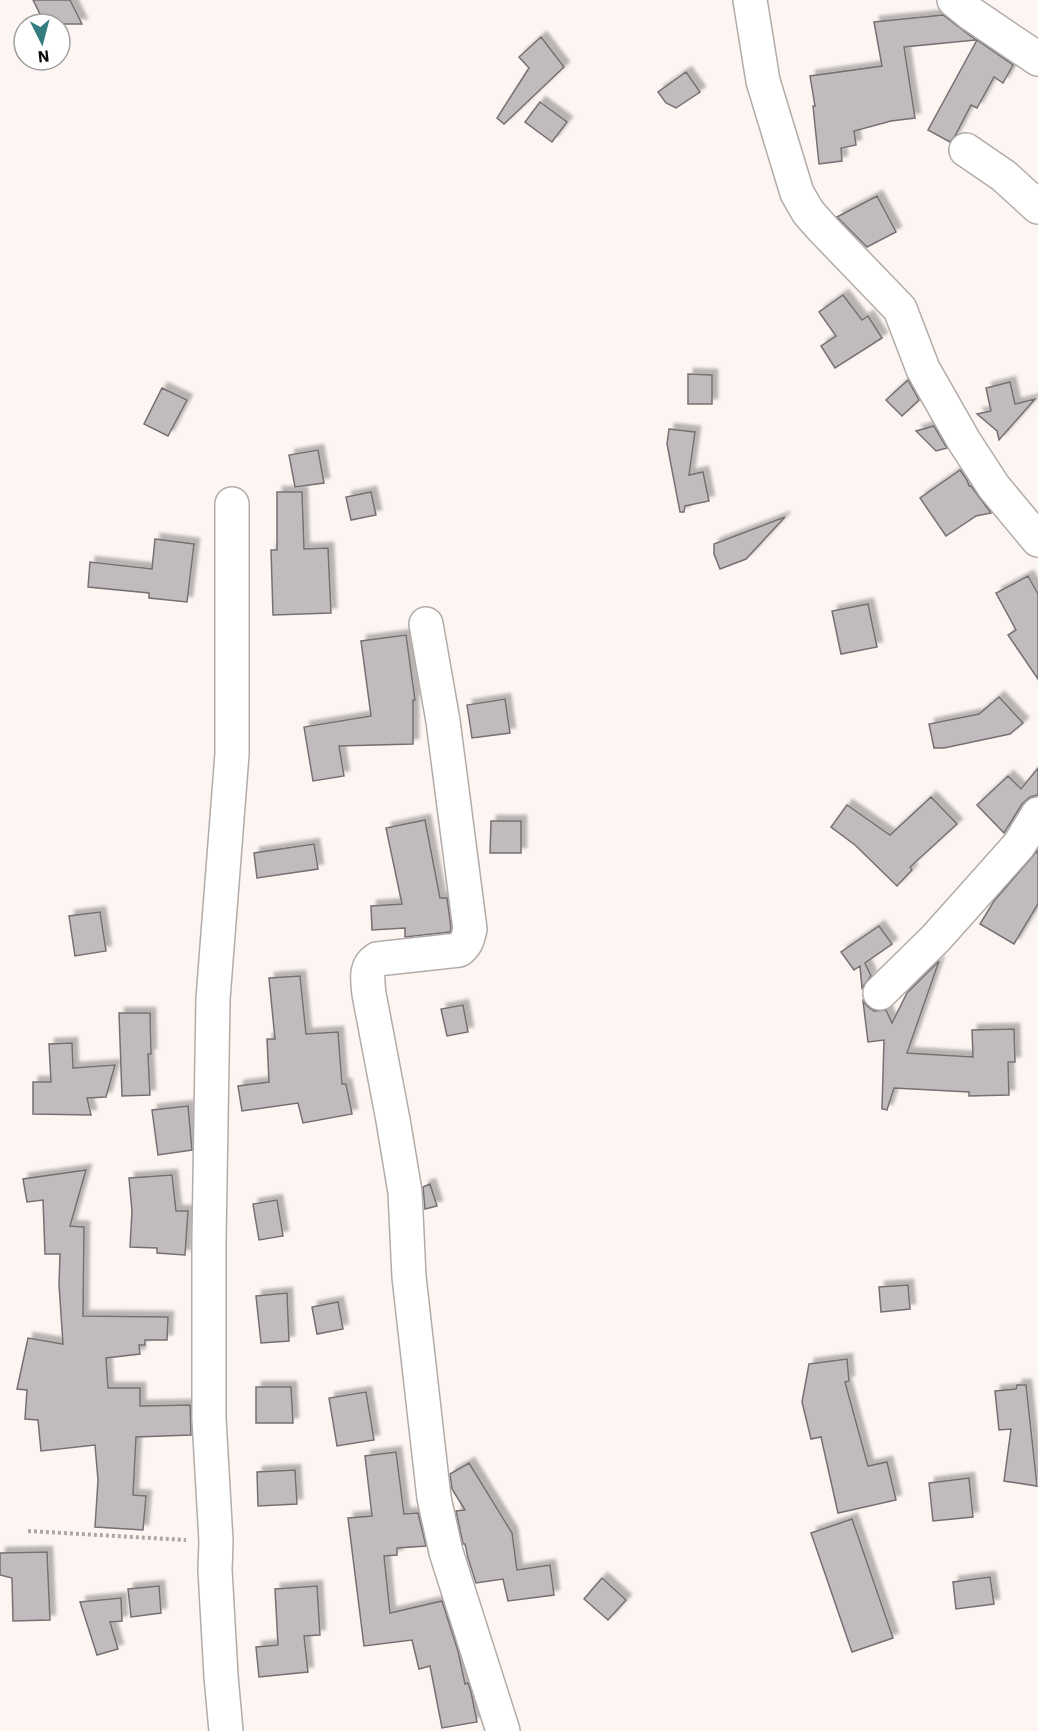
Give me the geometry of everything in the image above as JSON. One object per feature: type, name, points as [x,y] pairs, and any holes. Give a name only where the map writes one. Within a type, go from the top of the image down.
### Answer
[{"type":"street","points":[[750,0],[763,81],[787,162],[802,203],[823,229],[900,309],[923,369],[964,441],[994,487],[1038,540]]},
{"type":"street","points":[[954,0],[1038,59]]},
{"type":"street","points":[[966,150],[1004,176],[1038,207]]},
{"type":"street","points":[[226,1731],[215,1570],[216,1541],[209,1419],[209,1229],[213,999],[232,754],[232,504]]},
{"type":"street","points":[[426,624],[443,721],[470,929],[468,939],[459,950],[377,959],[371,963],[367,977],[405,1192],[409,1277],[434,1498],[446,1552],[503,1731]]},
{"type":"street","points":[[880,993],[936,938],[1019,845],[1038,814]]},
{"type":"path","points":[[28,1531],[216,1541]]},
{"type":"building","points":[[33,0],[70,0],[82,24],[72,24],[72,12],[39,12]]},
{"type":"building","points":[[943,15],[976,40],[904,47],[915,118],[891,121],[854,131],[856,145],[841,148],[842,161],[819,164],[813,106],[815,106],[810,76],[882,66],[874,22]]},
{"type":"building","points":[[541,37],[564,67],[504,124],[497,118],[529,68],[519,57]]},
{"type":"building","points":[[977,40],[1013,65],[1003,83],[994,77],[977,108],[971,105],[950,142],[928,130]]},
{"type":"building","points":[[686,72],[700,92],[676,108],[666,103],[658,92]]},
{"type":"building","points":[[540,102],[567,122],[552,142],[525,122]]},
{"type":"building","points":[[877,196],[896,232],[867,247],[837,217]]},
{"type":"building","points":[[843,295],[862,320],[868,316],[882,338],[835,368],[821,346],[836,336],[819,312]]},
{"type":"building","points":[[688,374],[712,375],[712,404],[688,404]]},
{"type":"building","points":[[908,380],[919,400],[902,416],[886,400]]},
{"type":"building","points":[[1010,382],[1015,404],[1035,399],[999,440],[997,431],[977,414],[991,411],[986,388]]},
{"type":"building","points":[[162,388],[187,400],[168,436],[144,424]]},
{"type":"building","points":[[934,426],[947,448],[936,451],[916,431]]},
{"type":"building","points":[[669,429],[695,432],[689,475],[703,472],[709,501],[685,506],[684,512],[680,512],[667,444]]},
{"type":"building","points":[[318,450],[324,483],[295,487],[289,455]]},
{"type":"building","points":[[960,470],[969,486],[991,513],[976,516],[946,536],[920,498]]},
{"type":"building","points":[[277,492],[302,492],[304,549],[328,548],[331,613],[273,615],[271,550],[277,550]]},
{"type":"building","points":[[371,492],[376,515],[351,520],[346,497]]},
{"type":"building","points":[[785,517],[746,559],[720,569],[714,554],[714,544]]},
{"type":"building","points":[[155,539],[194,544],[187,602],[149,598],[149,593],[88,587],[90,562],[152,569]]},
{"type":"building","points":[[1028,576],[1038,594],[1038,679],[1008,635],[1016,630],[996,593]]},
{"type":"building","points":[[868,604],[877,647],[841,654],[832,611]]},
{"type":"building","points":[[406,635],[415,700],[413,700],[413,744],[339,746],[344,776],[313,781],[304,727],[371,716],[361,641]]},
{"type":"building","points":[[999,697],[1023,723],[1010,734],[944,748],[934,748],[929,724],[979,714]]},
{"type":"building","points":[[505,699],[510,733],[472,738],[467,705]]},
{"type":"building","points":[[1038,768],[1038,795],[1030,797],[1022,804],[1004,833],[977,805],[1008,776],[1021,789]]},
{"type":"building","points":[[931,797],[957,824],[910,867],[912,870],[897,886],[855,845],[831,827],[847,805],[890,835]]},
{"type":"building","points":[[425,820],[440,898],[447,898],[450,932],[405,937],[405,928],[372,930],[371,906],[402,904],[386,828]]},
{"type":"building","points":[[491,821],[521,821],[521,853],[490,853]]},
{"type":"building","points":[[314,844],[318,869],[257,878],[254,853]]},
{"type":"building","points":[[1038,850],[1038,904],[1014,944],[980,924],[994,901]]},
{"type":"building","points":[[100,912],[106,951],[75,956],[69,916]]},
{"type":"building","points":[[879,926],[892,944],[865,963],[871,976],[862,988],[860,966],[854,970],[841,952]]},
{"type":"building","points":[[939,961],[907,1053],[973,1057],[972,1030],[1014,1029],[1015,1062],[1008,1062],[1009,1095],[969,1096],[969,1092],[894,1088],[887,1110],[882,1109],[884,1040],[868,1042],[863,1001],[874,1011],[886,1010],[892,1023],[907,993]]},
{"type":"building","points":[[300,976],[306,1034],[338,1032],[342,1084],[346,1084],[352,1114],[303,1123],[298,1103],[242,1111],[238,1086],[269,1082],[267,1039],[275,1039],[269,978]]},
{"type":"building","points":[[463,1005],[468,1032],[447,1036],[441,1009]]},
{"type":"building","points":[[119,1013],[150,1013],[151,1054],[148,1054],[150,1095],[122,1096]]},
{"type":"building","points":[[72,1043],[73,1068],[115,1065],[106,1097],[87,1098],[91,1115],[33,1114],[33,1082],[51,1082],[49,1044]]},
{"type":"building","points":[[188,1106],[192,1150],[158,1155],[152,1110]]},
{"type":"building","points":[[86,1170],[70,1226],[84,1227],[83,1316],[168,1317],[167,1340],[145,1340],[145,1345],[139,1345],[140,1354],[106,1358],[108,1388],[140,1388],[140,1406],[190,1405],[191,1435],[136,1437],[133,1495],[146,1496],[143,1530],[95,1527],[98,1480],[95,1445],[41,1451],[38,1420],[25,1419],[27,1390],[17,1389],[28,1338],[63,1344],[59,1285],[60,1254],[45,1254],[43,1200],[27,1202],[23,1179]]},
{"type":"building","points":[[172,1175],[176,1211],[188,1211],[185,1255],[157,1253],[157,1248],[130,1247],[132,1211],[129,1178]]},
{"type":"building","points":[[430,1184],[437,1206],[425,1209],[423,1187]]},
{"type":"building","points":[[277,1200],[283,1236],[259,1240],[253,1204]]},
{"type":"building","points":[[908,1285],[910,1309],[881,1312],[879,1287]]},
{"type":"building","points":[[287,1293],[289,1341],[261,1343],[256,1296]]},
{"type":"building","points":[[338,1302],[343,1329],[317,1334],[312,1307]]},
{"type":"building","points":[[847,1359],[849,1381],[845,1382],[868,1466],[887,1462],[896,1500],[838,1513],[821,1437],[811,1439],[802,1402],[809,1364]]},
{"type":"building","points":[[1017,1385],[1026,1385],[1037,1486],[1004,1481],[1011,1429],[999,1430],[995,1391],[1016,1389]]},
{"type":"building","points":[[256,1387],[291,1387],[293,1423],[256,1423]]},
{"type":"building","points":[[366,1392],[374,1440],[337,1446],[329,1398]]},
{"type":"building","points":[[396,1452],[404,1514],[418,1513],[426,1546],[397,1548],[397,1555],[384,1556],[390,1613],[442,1601],[458,1651],[465,1684],[468,1683],[471,1692],[477,1722],[442,1728],[430,1666],[419,1669],[412,1640],[364,1646],[348,1518],[372,1516],[365,1456]]},
{"type":"building","points":[[469,1463],[512,1533],[517,1570],[550,1565],[554,1595],[508,1601],[503,1579],[476,1583],[465,1544],[463,1544],[456,1511],[465,1510],[452,1489],[450,1474]]},
{"type":"building","points":[[295,1470],[297,1504],[258,1506],[257,1472]]},
{"type":"building","points":[[969,1478],[973,1517],[933,1521],[929,1483]]},
{"type":"building","points":[[852,1519],[893,1638],[852,1652],[811,1533]]},
{"type":"building","points":[[47,1552],[50,1620],[13,1621],[12,1578],[0,1575],[0,1553]]},
{"type":"building","points":[[990,1577],[994,1604],[956,1609],[953,1582]]},
{"type":"building","points":[[602,1578],[626,1600],[608,1620],[584,1599]]},
{"type":"building","points":[[159,1586],[161,1613],[131,1617],[128,1589]]},
{"type":"building","points":[[317,1586],[320,1635],[304,1636],[308,1672],[259,1677],[256,1647],[278,1645],[275,1589]]},
{"type":"building","points":[[121,1598],[122,1621],[110,1622],[118,1649],[97,1655],[80,1602]]}]
